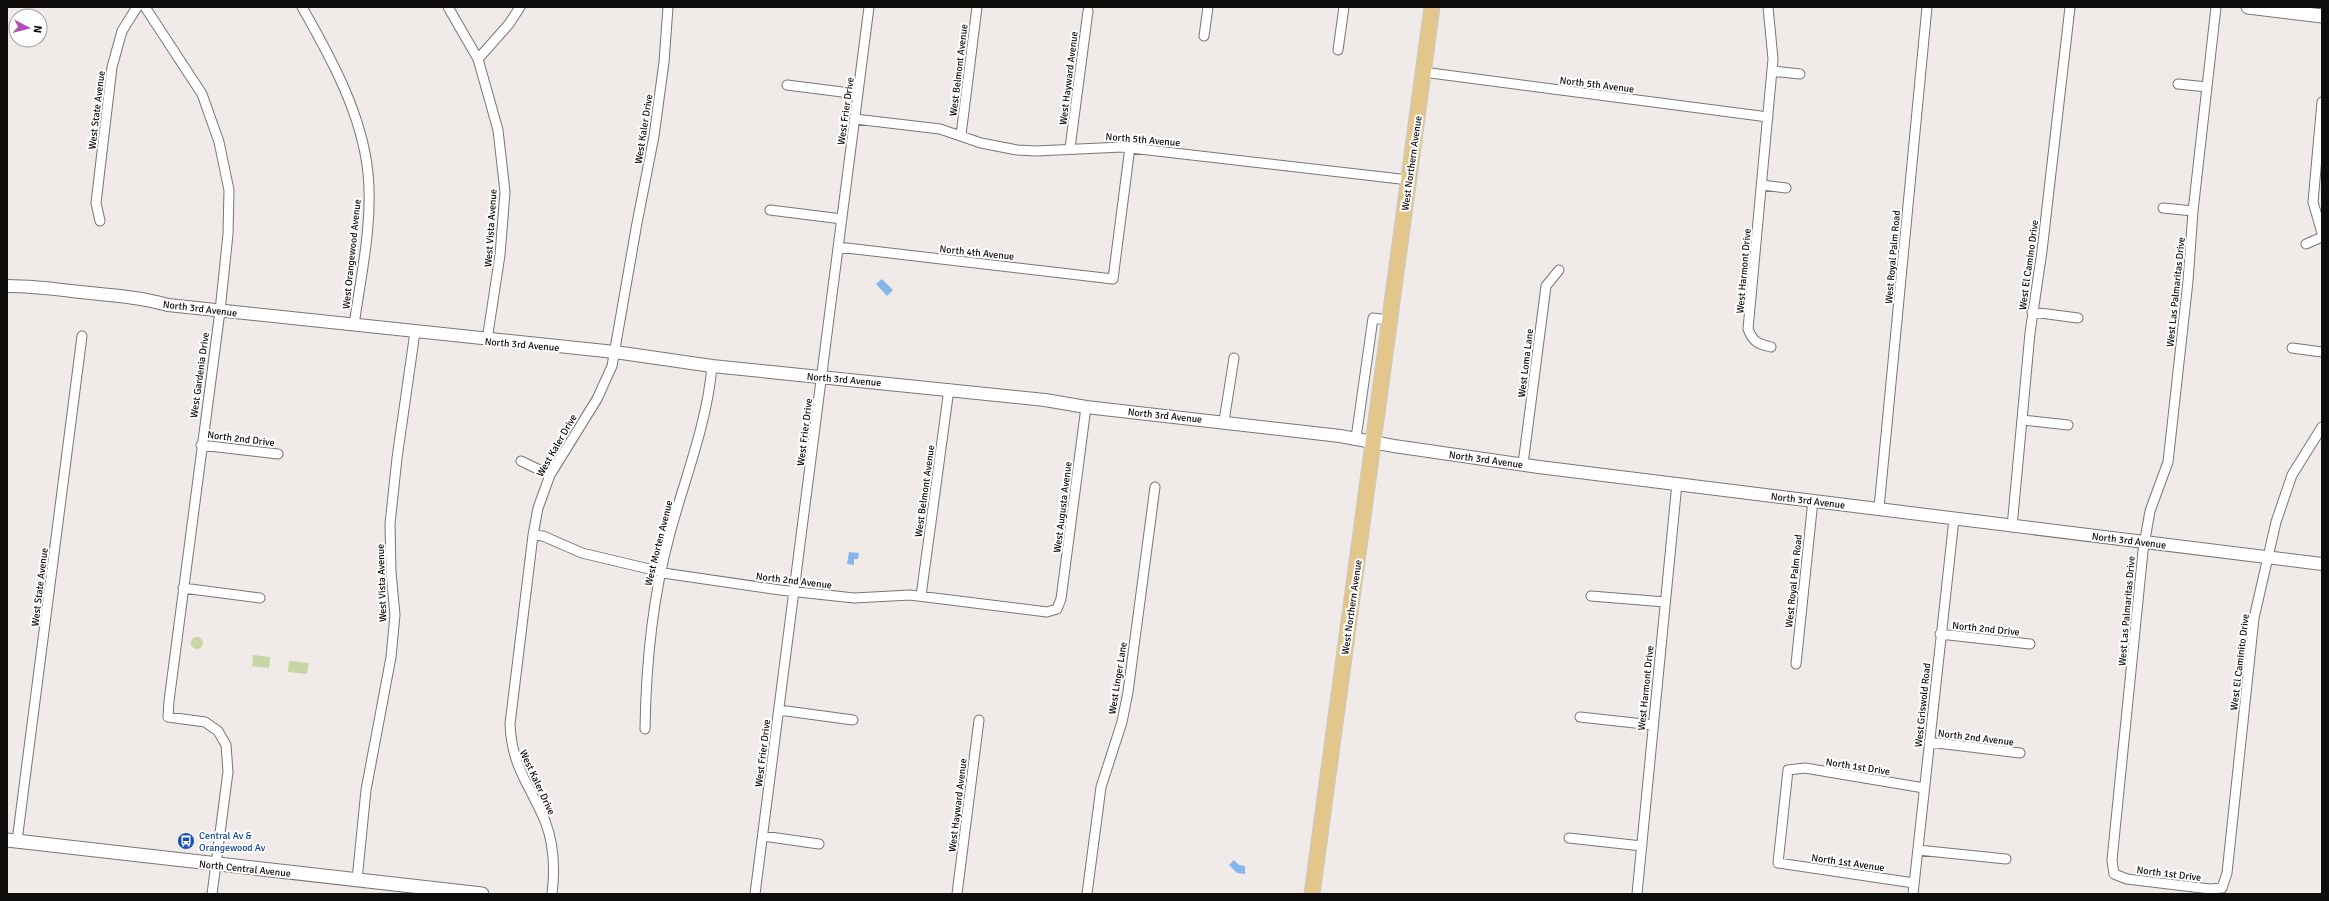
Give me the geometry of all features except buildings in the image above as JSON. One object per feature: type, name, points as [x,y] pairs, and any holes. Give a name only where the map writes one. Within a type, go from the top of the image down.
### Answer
[{"type":"main road","name":"West Northern Avenue","points":[[1312,894],[1432,7]]},
{"type":"main road","points":[[2248,7],[2322,16]]},
{"type":"main road","name":"North Central Avenue","points":[[12,841],[482,894]]},
{"type":"street","name":"West State Avenue","points":[[100,221],[96,203],[112,67],[122,31],[137,7]]},
{"type":"street","name":"West Gardenia Drive","points":[[144,7],[202,94],[219,142],[229,190],[228,234],[220,311],[201,444],[168,717],[205,722],[218,731],[226,745],[228,772],[216,865]]},
{"type":"street","name":"West Orangewood Avenue","points":[[302,7],[334,63],[360,137],[368,172],[369,211],[354,325]]},
{"type":"street","name":"West Vista Avenue","points":[[448,7],[478,58],[498,130],[505,192],[500,255],[487,340]]},
{"type":"street","points":[[478,58],[509,24],[520,7]]},
{"type":"street","name":"West Kaler Drive","points":[[552,894],[554,868],[545,822],[518,767],[510,744],[510,724],[533,535],[538,508],[550,475],[597,399],[607,380],[615,352],[637,222],[654,136],[664,62],[668,7]]},
{"type":"street","name":"West Frier Drive","points":[[755,894],[869,7]]},
{"type":"street","name":"West Belmont Avenue","points":[[960,135],[977,7]]},
{"type":"street","points":[[1204,36],[1208,7]]},
{"type":"street","points":[[1338,50],[1344,7]]},
{"type":"street","name":"West Harmont Drive","points":[[1768,7],[1772,38],[1772,71],[1748,329],[1751,337],[1757,343],[1771,347]]},
{"type":"street","name":"West Royal Palm Road","points":[[1879,508],[1927,7]]},
{"type":"street","name":"West El Camino Drive","points":[[2012,527],[2032,312],[2043,243],[2070,7]]},
{"type":"street","name":"West Las Palmaritas Drive","points":[[2114,874],[2112,860],[2144,542],[2150,511],[2168,462],[2188,281],[2193,210],[2216,7]]},
{"type":"street","name":"West Hayward Avenue","points":[[1070,148],[1088,11]]},
{"type":"street","points":[[1772,71],[1800,74]]},
{"type":"street","name":"North 5th Avenue","points":[[1423,72],[1768,117]]},
{"type":"street","points":[[2178,84],[2207,87]]},
{"type":"street","points":[[787,85],[858,94]]},
{"type":"street","points":[[2322,102],[2313,202],[2322,233]]},
{"type":"street","name":"North 5th Avenue","points":[[855,119],[928,127],[960,135],[981,143],[1017,150],[1036,151],[1107,146],[1130,147],[1409,180]]},
{"type":"street","name":"North 4th Avenue","points":[[838,247],[1113,279],[1130,147]]},
{"type":"street","points":[[1762,185],[1786,188]]},
{"type":"street","points":[[2163,208],[2193,210]]},
{"type":"street","points":[[770,210],[842,219]]},
{"type":"street","points":[[2306,244],[2322,237]]},
{"type":"street","name":"West Loma Lane","points":[[1523,464],[1546,286],[1559,270]]},
{"type":"street","name":"North 3rd Avenue","points":[[7,286],[25,286],[92,293],[220,311],[487,340],[615,352],[712,366],[949,389],[1045,400],[1086,407],[1224,421],[1356,438],[1373,442],[1523,464],[1879,508],[2012,527],[2322,564]]},
{"type":"street","name":"West El Camino Drive","points":[[2032,312],[2078,318]]},
{"type":"street","points":[[1356,438],[1373,318],[1390,320]]},
{"type":"street","name":"West Vista Avenue","points":[[357,880],[366,790],[391,657],[395,615],[390,572],[390,524],[397,458],[415,332]]},
{"type":"street","name":"West State Avenue","points":[[12,841],[82,336]]},
{"type":"street","points":[[2292,348],[2322,352]]},
{"type":"street","points":[[1224,421],[1234,358]]},
{"type":"street","name":"West Morten Avenue","points":[[645,730],[648,652],[653,609],[661,572],[704,418],[712,366]]},
{"type":"street","name":"West Belmont Avenue","points":[[921,596],[949,389]]},
{"type":"street","name":"West Augusta Avenue","points":[[1057,610],[1061,599],[1086,407]]},
{"type":"street","points":[[2022,420],[2068,425]]},
{"type":"street","name":"West El Caminito Drive","points":[[2222,888],[2227,873],[2254,618],[2270,557],[2276,522],[2292,475],[2322,427]]},
{"type":"street","name":"North 2nd Drive","points":[[201,444],[278,454]]},
{"type":"street","points":[[521,461],[550,475]]},
{"type":"street","name":"West Harmont Drive","points":[[1637,894],[1677,483]]},
{"type":"street","name":"West Linger Lane","points":[[1087,894],[1101,787],[1122,722],[1128,692],[1155,487]]},
{"type":"street","name":"West Royal Palm Road","points":[[1796,664],[1813,500]]},
{"type":"street","name":"West Griswold Road","points":[[1913,894],[1940,634],[1954,519]]},
{"type":"street","name":"North 2nd Avenue","points":[[533,535],[543,536],[582,552],[661,572],[794,592],[854,598],[921,596],[1047,612],[1057,610]]},
{"type":"street","points":[[183,588],[260,598]]},
{"type":"street","points":[[1592,596],[1665,602]]},
{"type":"street","name":"North 2nd Drive","points":[[1940,634],[2030,644]]},
{"type":"street","points":[[779,710],[853,720]]},
{"type":"street","points":[[1580,718],[1653,725]]},
{"type":"street","name":"West Hayward Avenue","points":[[957,894],[979,720]]},
{"type":"street","name":"North 2nd Avenue","points":[[1929,742],[2020,753]]},
{"type":"street","name":"North 1st Drive","points":[[1778,863],[1788,770],[1805,768],[1924,788]]},
{"type":"street","points":[[763,836],[819,844]]},
{"type":"street","points":[[1569,838],[1642,846]]},
{"type":"street","points":[[1918,850],[2006,859]]},
{"type":"street","name":"North 1st Avenue","points":[[1778,863],[1914,883]]},
{"type":"street","points":[[212,894],[216,865]]},
{"type":"street","name":"North 1st Drive","points":[[2114,874],[2127,879],[2210,889],[2222,888]]},
{"type":"green space","points":[[195,637],[199,637],[203,643],[199,649],[195,649],[191,645],[191,641]]},
{"type":"green space","points":[[253,655],[270,657],[269,668],[252,666]]},
{"type":"green space","points":[[289,661],[309,663],[307,674],[288,672]]},
{"type":"water","points":[[882,279],[893,290],[887,296],[876,284]]},
{"type":"water","points":[[849,552],[859,553],[858,559],[854,559],[854,565],[847,564]]},
{"type":"water","points":[[1234,860],[1239,865],[1245,866],[1245,874],[1237,873],[1229,865]]},
{"type":"place","name":"Central Av & Orangewood Av","points":[[186,841]]}]
